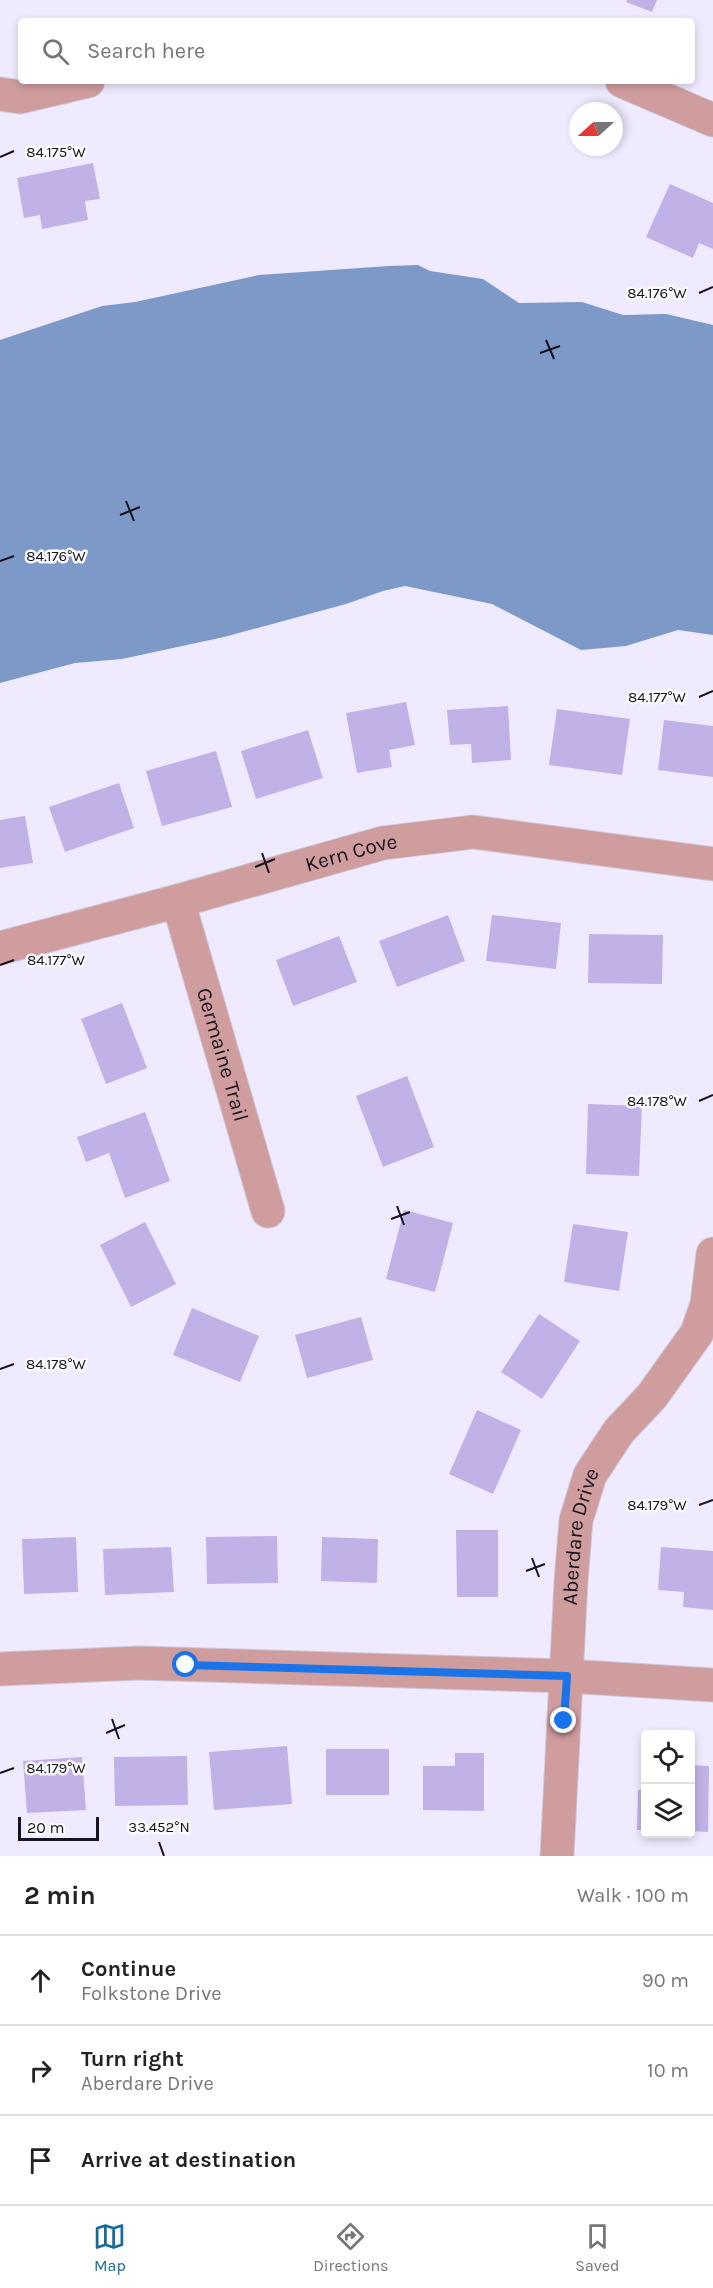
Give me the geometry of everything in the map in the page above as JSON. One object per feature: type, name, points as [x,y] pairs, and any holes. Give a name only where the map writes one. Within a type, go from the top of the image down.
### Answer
[{"type":"street","points":[[0,94],[20,97],[75,84]]},
{"type":"street","points":[[629,84],[713,120]]},
{"type":"street","name":"Kern Cove","points":[[0,948],[383,843],[472,832],[713,864]]},
{"type":"street","name":"Germaine Trail","points":[[178,901],[268,1211]]},
{"type":"street","name":"Aberdare Drive","points":[[557,1856],[576,1520],[590,1475],[619,1431],[652,1396],[697,1333],[707,1304],[713,1254]]},
{"type":"street","points":[[0,1669],[139,1664],[567,1676],[713,1685]]},
{"type":"water","points":[[418,265],[430,271],[483,279],[519,303],[582,302],[623,315],[666,314],[713,325],[713,635],[678,630],[626,646],[581,650],[492,604],[405,586],[224,637],[122,659],[75,663],[0,683],[0,340],[102,306],[135,302],[259,275]]},
{"type":"building","points":[[627,0],[657,0],[652,12],[626,2]]},
{"type":"building","points":[[93,163],[100,199],[85,201],[88,220],[42,229],[40,215],[24,218],[17,178]]},
{"type":"building","points":[[670,184],[713,203],[713,249],[699,243],[693,258],[646,237]]},
{"type":"building","points":[[406,702],[415,745],[389,750],[392,767],[357,773],[346,713]]},
{"type":"building","points":[[508,706],[511,760],[472,763],[471,744],[450,745],[447,710]]},
{"type":"building","points":[[557,709],[630,719],[622,775],[549,765]]},
{"type":"building","points":[[664,720],[713,726],[713,777],[658,770]]},
{"type":"building","points":[[308,730],[323,778],[256,799],[241,751]]},
{"type":"building","points":[[216,751],[232,807],[162,826],[146,771]]},
{"type":"building","points":[[119,783],[134,828],[65,852],[49,807]]},
{"type":"building","points":[[25,816],[33,863],[0,868],[0,820]]},
{"type":"building","points":[[448,915],[465,961],[397,987],[379,941]]},
{"type":"building","points":[[492,915],[561,923],[556,969],[486,961]]},
{"type":"building","points":[[589,934],[663,935],[662,984],[588,983]]},
{"type":"building","points":[[339,936],[357,982],[293,1006],[276,960]]},
{"type":"building","points":[[122,1003],[147,1068],[106,1084],[81,1019]]},
{"type":"building","points":[[407,1076],[434,1147],[383,1167],[356,1096]]},
{"type":"building","points":[[588,1104],[642,1106],[639,1176],[586,1174]]},
{"type":"building","points":[[145,1112],[170,1181],[125,1198],[109,1153],[86,1162],[77,1137]]},
{"type":"building","points":[[404,1210],[453,1223],[435,1292],[386,1279]]},
{"type":"building","points":[[145,1222],[176,1284],[131,1307],[100,1245]]},
{"type":"building","points":[[573,1224],[628,1232],[619,1291],[564,1282]]},
{"type":"building","points":[[192,1308],[259,1336],[240,1382],[173,1355]]},
{"type":"building","points":[[539,1314],[580,1341],[542,1399],[501,1372]]},
{"type":"building","points":[[361,1317],[373,1360],[307,1378],[295,1335]]},
{"type":"building","points":[[477,1410],[521,1430],[493,1494],[449,1474]]},
{"type":"building","points":[[456,1530],[498,1530],[498,1597],[457,1597]]},
{"type":"building","points":[[277,1536],[278,1583],[207,1584],[206,1537]]},
{"type":"building","points":[[76,1537],[78,1592],[24,1594],[22,1539]]},
{"type":"building","points":[[322,1537],[378,1539],[377,1583],[321,1581]]},
{"type":"building","points":[[171,1547],[174,1592],[105,1595],[103,1549]]},
{"type":"building","points":[[661,1547],[713,1551],[713,1610],[683,1607],[684,1592],[658,1590]]},
{"type":"building","points":[[287,1746],[292,1804],[214,1810],[209,1752]]},
{"type":"building","points":[[326,1749],[389,1749],[389,1795],[326,1795]]},
{"type":"building","points":[[455,1753],[484,1753],[484,1811],[423,1810],[423,1766],[455,1766]]},
{"type":"building","points":[[187,1756],[188,1805],[115,1806],[114,1757]]},
{"type":"building","points":[[82,1757],[86,1810],[27,1813],[23,1761]]},
{"type":"building","points":[[695,1765],[709,1766],[708,1832],[695,1831]]},
{"type":"building","points":[[638,1790],[641,1790],[641,1830],[637,1830]]},
{"type":"route","points":[[186,1665],[567,1676],[564,1721]]}]
